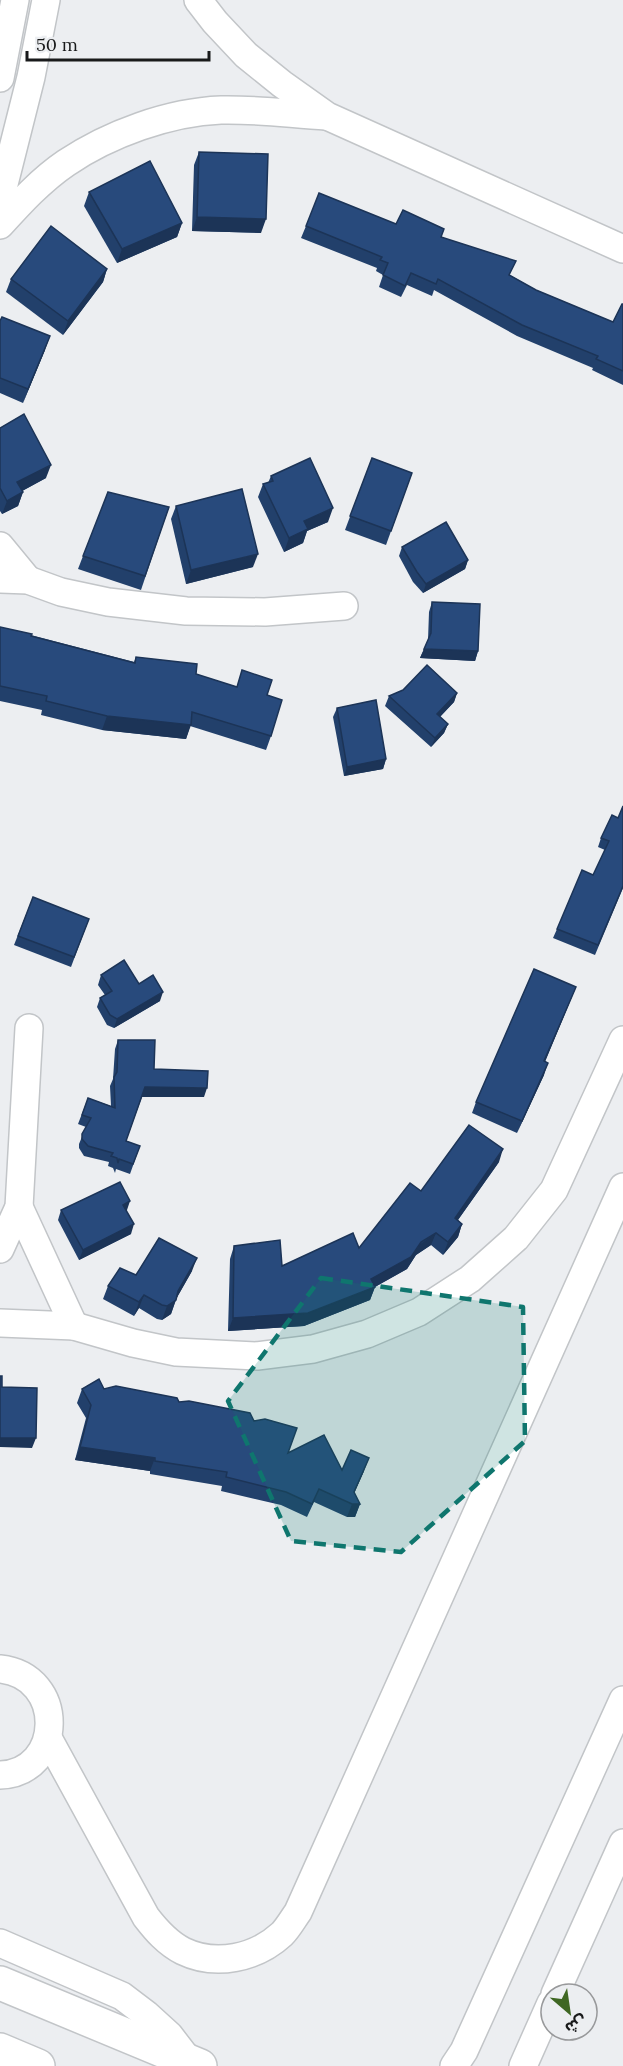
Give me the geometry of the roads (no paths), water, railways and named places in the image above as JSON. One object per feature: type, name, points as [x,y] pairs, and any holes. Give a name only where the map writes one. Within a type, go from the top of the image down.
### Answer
[{"type":"street","points":[[0,78],[15,0]]},
{"type":"street","points":[[0,200],[31,76],[46,0]]},
{"type":"street","points":[[198,0],[246,55],[327,117],[623,249]]},
{"type":"street","points":[[0,225],[24,198],[66,163],[114,136],[165,118],[219,110],[327,117]]},
{"type":"street","points":[[0,546],[28,580]]},
{"type":"street","points":[[0,579],[28,580],[61,592],[108,602],[186,611],[265,612],[344,606]]},
{"type":"street","points":[[0,1249],[19,1207],[29,1028]]},
{"type":"street","points":[[0,1323],[74,1326],[176,1352],[257,1356],[313,1349],[367,1334],[419,1312],[471,1279],[516,1238],[554,1191],[623,1040]]},
{"type":"street","points":[[48,1738],[146,1917],[161,1935],[183,1951],[192,1954],[209,1959],[236,1959],[261,1950],[283,1933],[303,1901],[623,1186]]},
{"type":"street","points":[[19,1207],[74,1326]]},
{"type":"street","points":[[0,1670],[20,1674],[30,1681],[39,1690],[49,1713],[48,1738],[41,1751],[19,1770],[0,1775]]},
{"type":"street","points":[[466,2061],[623,1700]]},
{"type":"street","points":[[560,1982],[623,1843]]},
{"type":"street","points":[[0,1943],[122,1996],[169,2035],[195,2063]]},
{"type":"street","points":[[0,1983],[195,2063]]},
{"type":"street","points":[[523,2066],[539,2030]]},
{"type":"street","points":[[0,2050],[38,2066]]}]
